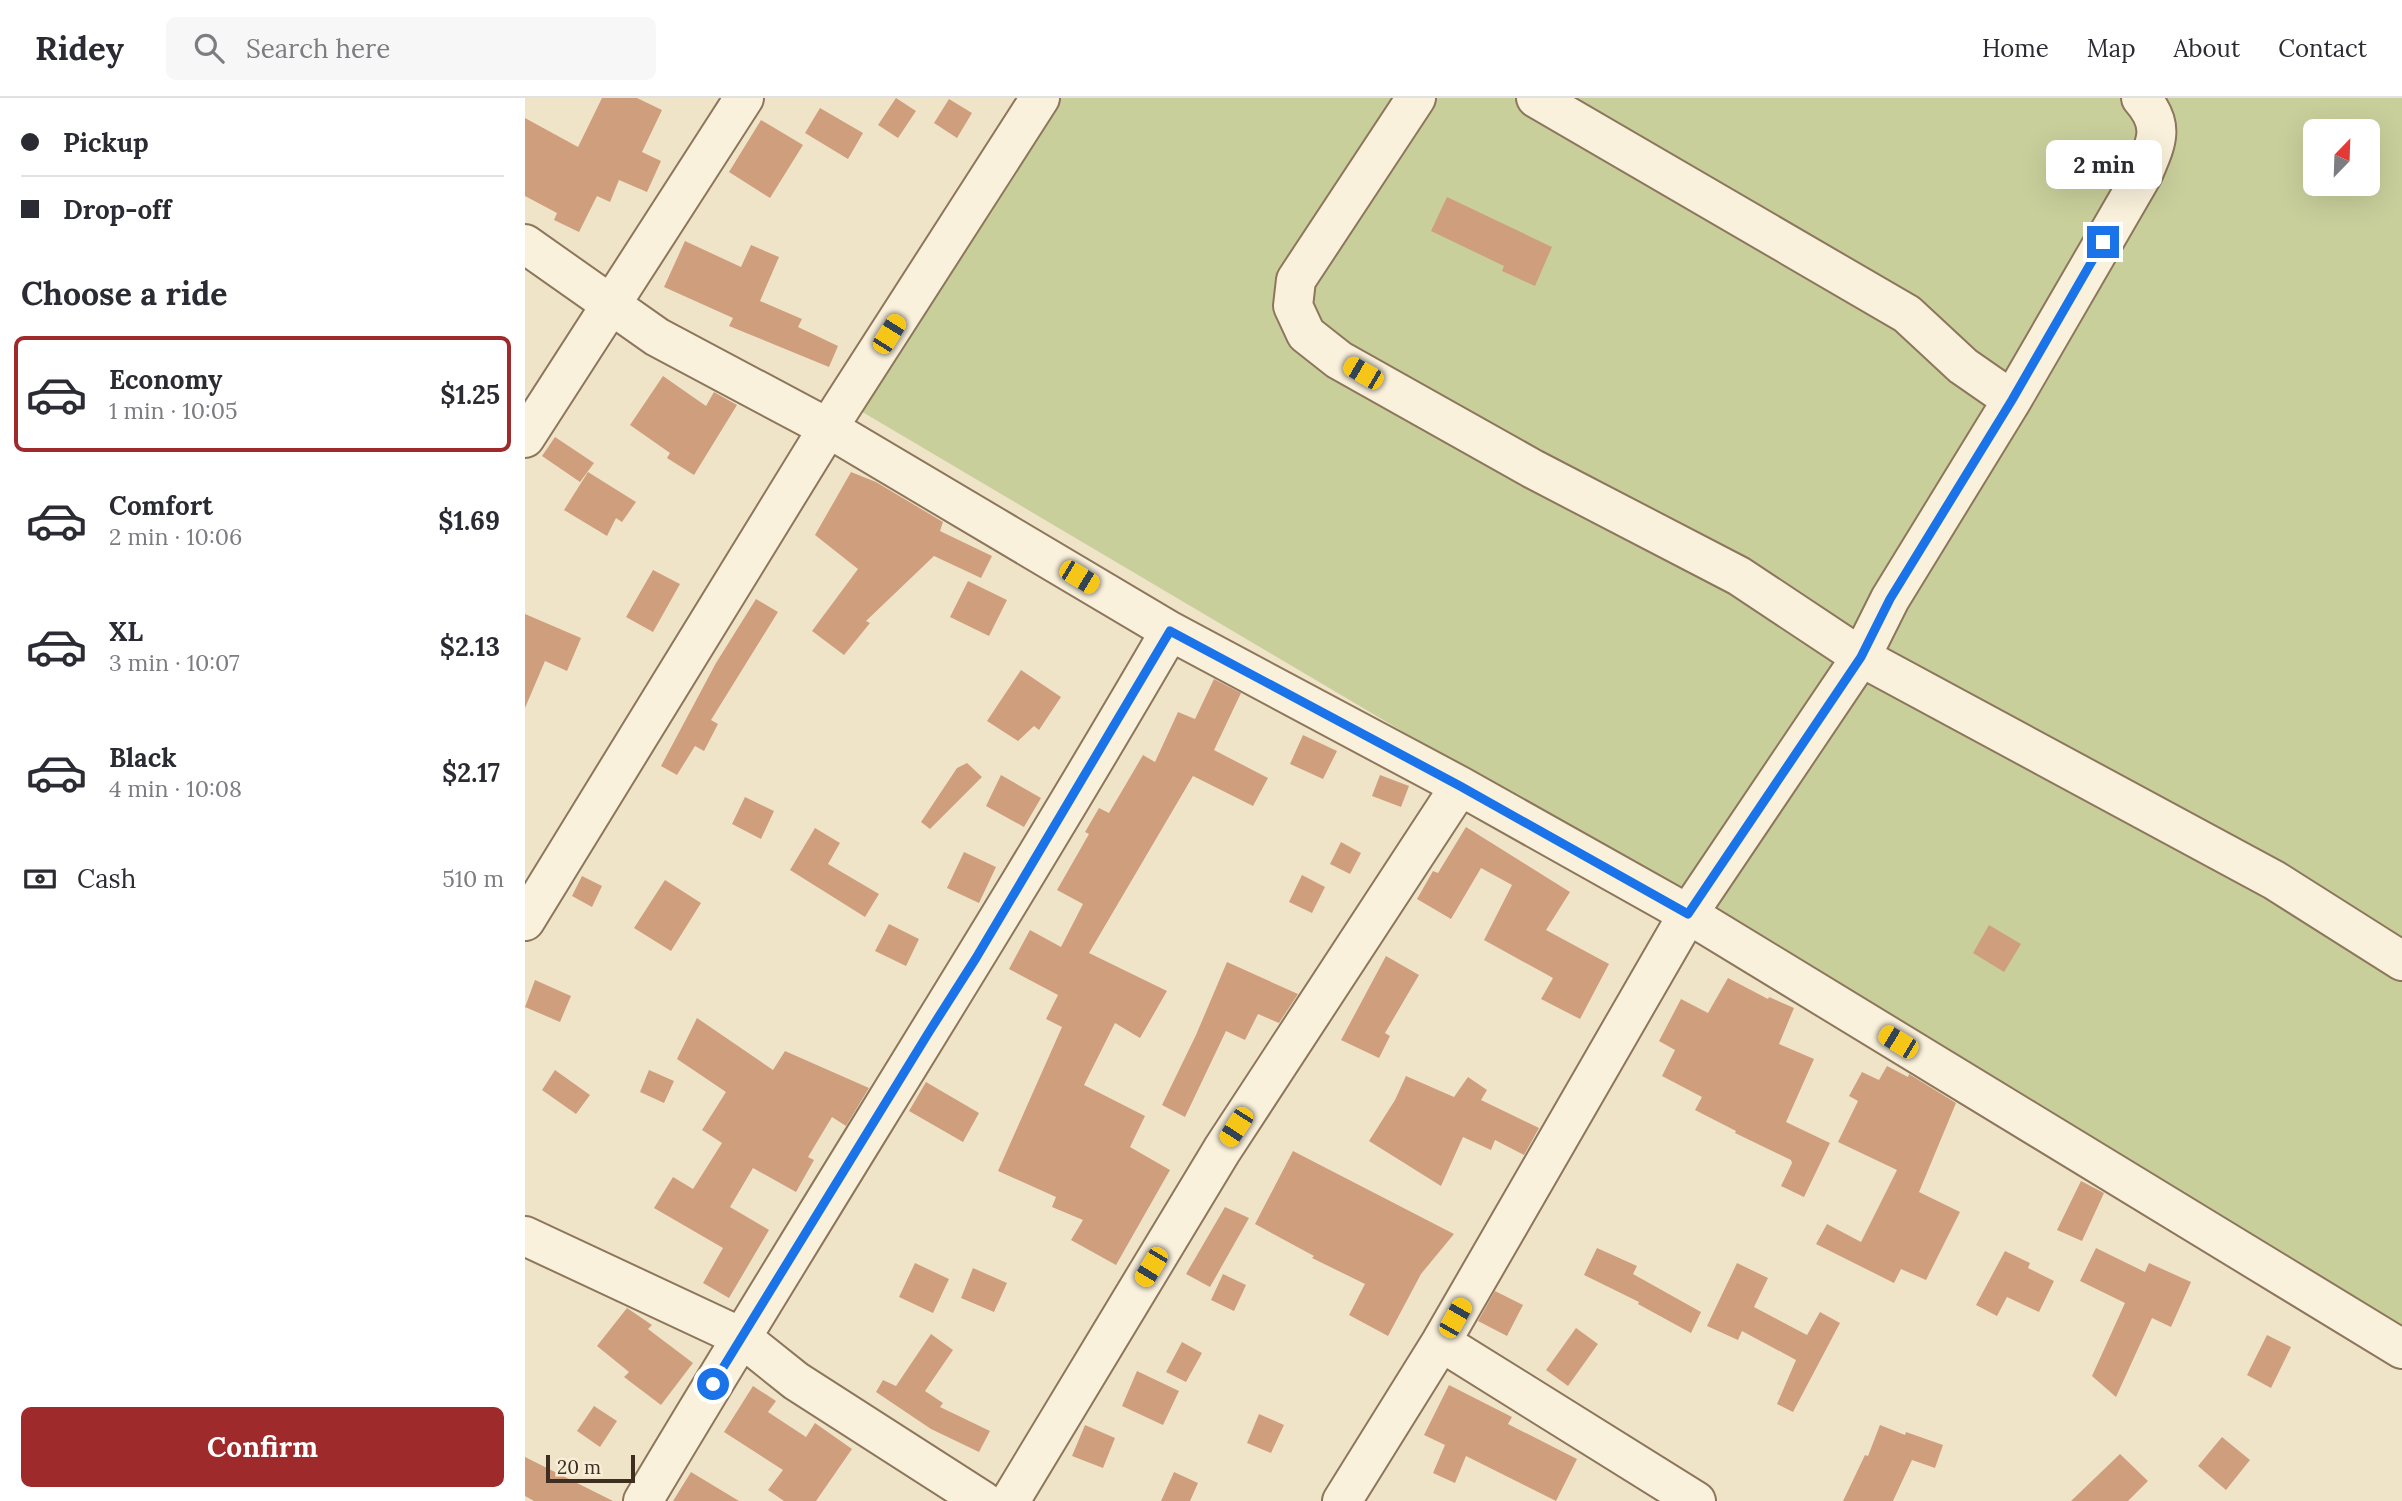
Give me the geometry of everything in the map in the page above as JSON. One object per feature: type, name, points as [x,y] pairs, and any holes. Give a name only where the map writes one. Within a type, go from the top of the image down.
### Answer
[{"type":"street","points":[[525,438],[744,98]]},
{"type":"street","points":[[525,921],[828,428],[1039,98]]},
{"type":"street","points":[[1416,98],[1296,280],[1293,306],[1306,334],[1339,360],[1533,469],[1739,576],[1861,657],[2274,880],[2402,961]]},
{"type":"street","points":[[1536,98],[1907,314],[1963,366],[2012,400]]},
{"type":"street","points":[[1342,1501],[1441,1342],[1688,914],[1861,657],[1890,599],[2012,400],[2143,174],[2157,143],[2157,128],[2151,109],[2141,98]]},
{"type":"street","points":[[525,244],[657,337],[828,428],[1170,631],[1460,786],[1688,914],[2402,1349]]},
{"type":"street","points":[[643,1501],[741,1337],[976,958],[1170,631]]},
{"type":"street","points":[[1010,1501],[1221,1150],[1460,786]]},
{"type":"street","points":[[525,1236],[741,1337],[796,1381],[983,1501]]},
{"type":"street","points":[[1441,1342],[1696,1501]]},
{"type":"green space","points":[[1061,98],[2402,98],[2402,1328],[1674,892],[859,410]]},
{"type":"building","points":[[602,98],[637,98],[662,110],[642,152],[661,161],[647,192],[619,180],[610,202],[597,196],[579,232],[554,220],[557,213],[525,196],[525,118],[578,147]]},
{"type":"building","points":[[896,98],[916,111],[898,138],[878,125]]},
{"type":"building","points":[[949,99],[972,113],[957,138],[934,123]]},
{"type":"building","points":[[820,108],[863,133],[848,159],[805,133]]},
{"type":"building","points":[[761,120],[803,145],[770,198],[729,172]]},
{"type":"building","points":[[1447,197],[1552,247],[1535,286],[1502,271],[1504,266],[1431,231]]},
{"type":"building","points":[[685,241],[741,267],[751,245],[779,257],[760,301],[802,319],[798,327],[838,346],[829,367],[729,326],[733,318],[664,287]]},
{"type":"building","points":[[663,376],[706,406],[714,392],[737,405],[694,475],[667,458],[670,453],[630,425]]},
{"type":"building","points":[[555,437],[594,463],[580,482],[542,456]]},
{"type":"building","points":[[588,472],[636,502],[622,522],[616,518],[607,536],[564,510]]},
{"type":"building","points":[[851,472],[876,482],[943,522],[940,531],[992,556],[981,578],[934,556],[866,621],[870,623],[844,655],[812,631],[858,569],[815,535]]},
{"type":"building","points":[[653,570],[680,584],[653,632],[626,617]]},
{"type":"building","points":[[968,581],[1007,600],[989,636],[950,617]]},
{"type":"building","points":[[756,599],[778,612],[711,720],[718,724],[704,751],[695,746],[677,775],[661,766],[716,663]]},
{"type":"building","points":[[525,614],[581,638],[567,671],[545,661],[525,708]]},
{"type":"building","points":[[1021,670],[1061,697],[1039,730],[1034,726],[1018,741],[987,721]]},
{"type":"building","points":[[1214,679],[1241,693],[1214,750],[1268,778],[1253,806],[1193,776],[1089,953],[1167,991],[1140,1038],[1115,1023],[1084,1085],[1145,1116],[1130,1147],[1170,1170],[1116,1265],[1071,1240],[1083,1220],[1052,1207],[1056,1197],[998,1171],[1062,1027],[1046,1019],[1058,995],[1009,969],[1030,930],[1061,947],[1083,904],[1057,890],[1089,834],[1085,832],[1099,808],[1109,813],[1143,755],[1155,762],[1178,712],[1195,719]]},
{"type":"building","points":[[1303,735],[1337,751],[1323,779],[1290,764]]},
{"type":"building","points":[[967,763],[982,777],[930,829],[921,822],[957,768]]},
{"type":"building","points":[[1001,775],[1041,798],[1024,827],[986,806]]},
{"type":"building","points":[[1380,775],[1409,786],[1401,807],[1372,796]]},
{"type":"building","points":[[745,797],[774,811],[761,839],[732,824]]},
{"type":"building","points":[[1466,827],[1570,892],[1546,930],[1609,964],[1580,1019],[1541,999],[1553,978],[1484,940],[1512,885],[1481,868],[1451,919],[1417,899],[1433,871],[1438,873]]},
{"type":"building","points":[[815,828],[840,843],[828,864],[879,894],[865,917],[790,870]]},
{"type":"building","points":[[1341,842],[1361,853],[1350,874],[1330,864]]},
{"type":"building","points":[[964,852],[996,867],[979,903],[947,888]]},
{"type":"building","points":[[1302,875],[1325,887],[1312,913],[1289,902]]},
{"type":"building","points":[[582,876],[602,886],[592,907],[572,896]]},
{"type":"building","points":[[665,880],[701,903],[671,951],[634,928]]},
{"type":"building","points":[[889,924],[919,939],[906,966],[875,951]]},
{"type":"building","points":[[1989,925],[2021,944],[2004,972],[1973,953]]},
{"type":"building","points":[[1386,956],[1419,975],[1385,1033],[1390,1036],[1379,1058],[1341,1040]]},
{"type":"building","points":[[1227,962],[1298,994],[1279,1023],[1258,1014],[1245,1040],[1226,1031],[1185,1117],[1162,1105]]},
{"type":"building","points":[[1728,978],[1768,999],[1769,997],[1794,1008],[1779,1044],[1814,1059],[1786,1122],[1830,1143],[1804,1197],[1781,1186],[1791,1160],[1695,1110],[1702,1097],[1662,1076],[1675,1050],[1659,1041],[1681,999],[1708,1013]]},
{"type":"building","points":[[535,980],[571,996],[560,1022],[525,1007]]},
{"type":"building","points":[[697,1018],[773,1070],[785,1051],[869,1088],[846,1126],[832,1117],[808,1157],[814,1160],[796,1192],[753,1168],[730,1207],[769,1230],[729,1298],[703,1283],[723,1248],[654,1208],[673,1177],[693,1189],[722,1143],[702,1130],[726,1092],[677,1059]]},
{"type":"building","points":[[1887,1066],[1908,1077],[1909,1074],[1956,1103],[1919,1192],[1960,1212],[1926,1280],[1901,1269],[1894,1283],[1816,1244],[1827,1224],[1861,1242],[1897,1170],[1838,1142],[1858,1101],[1849,1096],[1862,1072],[1879,1080]]},
{"type":"building","points":[[555,1070],[590,1095],[576,1114],[542,1090]]},
{"type":"building","points":[[649,1070],[674,1081],[664,1103],[640,1092]]},
{"type":"building","points":[[1406,1076],[1454,1097],[1468,1077],[1487,1090],[1481,1100],[1539,1128],[1524,1155],[1495,1140],[1491,1150],[1463,1137],[1441,1186],[1369,1141],[1395,1100]]},
{"type":"building","points":[[926,1082],[979,1113],[963,1142],[909,1111]]},
{"type":"building","points":[[1293,1151],[1454,1234],[1421,1274],[1388,1336],[1349,1315],[1365,1284],[1312,1258],[1314,1256],[1255,1224]]},
{"type":"building","points":[[2081,1181],[2104,1193],[2082,1241],[2057,1230]]},
{"type":"building","points":[[1225,1207],[1249,1218],[1210,1287],[1186,1274]]},
{"type":"building","points":[[1597,1248],[1637,1266],[1633,1274],[1701,1312],[1691,1333],[1638,1304],[1639,1302],[1584,1275]]},
{"type":"building","points":[[2096,1248],[2145,1272],[2149,1263],[2191,1282],[2171,1327],[2152,1318],[2116,1397],[2092,1376],[2125,1303],[2080,1281]]},
{"type":"building","points":[[2005,1251],[2030,1263],[2028,1268],[2054,1281],[2039,1312],[2007,1297],[1997,1316],[1976,1305]]},
{"type":"building","points":[[915,1263],[949,1279],[933,1313],[899,1297]]},
{"type":"building","points":[[1737,1263],[1768,1278],[1754,1307],[1807,1335],[1820,1312],[1840,1323],[1793,1412],[1777,1404],[1796,1360],[1742,1331],[1738,1340],[1707,1326]]},
{"type":"building","points":[[973,1268],[1007,1283],[994,1312],[961,1298]]},
{"type":"building","points":[[1223,1274],[1246,1285],[1234,1311],[1211,1300]]},
{"type":"building","points":[[1495,1291],[1523,1305],[1507,1336],[1478,1321]]},
{"type":"building","points":[[627,1308],[652,1325],[648,1329],[693,1363],[661,1405],[624,1377],[629,1372],[597,1346]]},
{"type":"building","points":[[1576,1328],[1598,1344],[1568,1386],[1546,1370]]},
{"type":"building","points":[[931,1334],[953,1350],[925,1391],[943,1403],[940,1407],[990,1431],[979,1452],[931,1429],[876,1392],[883,1380],[896,1386]]},
{"type":"building","points":[[2267,1335],[2291,1347],[2271,1388],[2247,1375]]},
{"type":"building","points":[[1182,1342],[1202,1353],[1186,1382],[1166,1372]]},
{"type":"building","points":[[1137,1371],[1179,1391],[1163,1425],[1122,1406]]},
{"type":"building","points":[[1449,1385],[1512,1417],[1508,1424],[1577,1459],[1556,1501],[1466,1456],[1455,1483],[1433,1473],[1445,1445],[1424,1435]]},
{"type":"building","points":[[753,1386],[776,1401],[768,1412],[806,1437],[815,1423],[852,1449],[816,1501],[784,1501],[768,1490],[783,1470],[724,1432]]},
{"type":"building","points":[[594,1406],[617,1421],[600,1447],[577,1431]]},
{"type":"building","points":[[1259,1414],[1284,1425],[1271,1453],[1247,1443]]},
{"type":"building","points":[[1085,1425],[1115,1438],[1103,1468],[1072,1456]]},
{"type":"building","points":[[1880,1425],[1943,1445],[1935,1468],[1912,1460],[1893,1501],[1843,1501],[1865,1455],[1868,1456]]},
{"type":"building","points":[[2222,1437],[2250,1460],[2226,1490],[2198,1466]]},
{"type":"building","points":[[2120,1454],[2148,1481],[2128,1501],[2071,1501]]},
{"type":"building","points":[[525,1457],[613,1501],[534,1501],[525,1496]]},
{"type":"building","points":[[691,1472],[739,1501],[673,1501]]},
{"type":"building","points":[[1174,1472],[1198,1483],[1190,1501],[1161,1501]]},
{"type":"route","points":[[713,1384],[976,958],[1170,631],[1460,786],[1688,914],[1861,657],[1890,599],[2012,400],[2103,242]]}]
